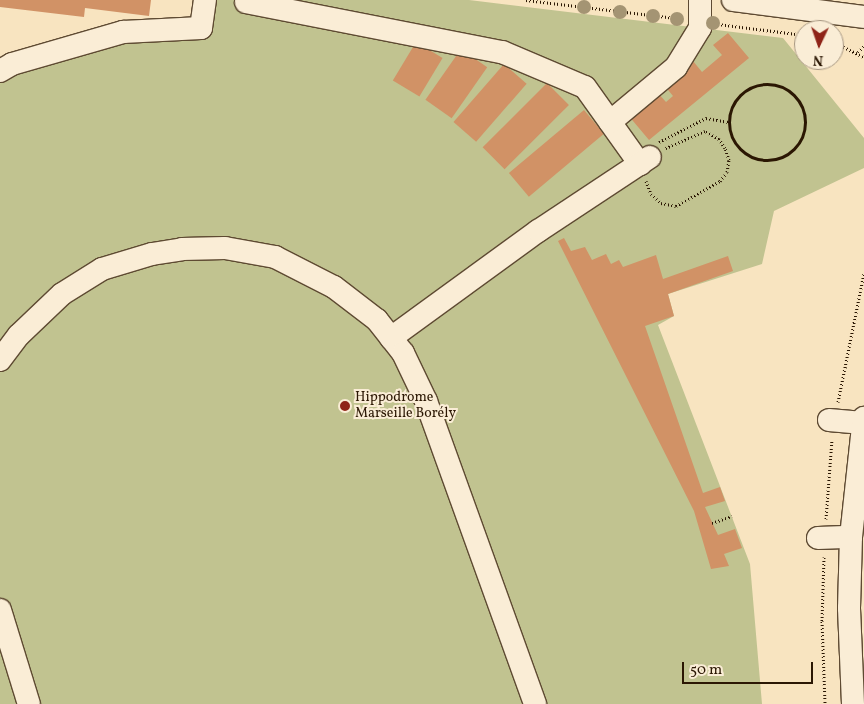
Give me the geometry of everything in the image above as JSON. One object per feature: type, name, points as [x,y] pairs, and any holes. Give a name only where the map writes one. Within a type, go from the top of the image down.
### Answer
[{"type":"street","points":[[0,72],[12,64],[122,32],[201,28],[205,0]]},
{"type":"street","points":[[610,122],[676,67],[700,28],[700,0]]},
{"type":"street","points":[[733,0],[864,16]]},
{"type":"street","points":[[246,2],[502,52],[585,88],[610,122],[645,160],[538,231],[391,338]]},
{"type":"street","points":[[0,360],[19,335],[62,294],[102,269],[152,254],[182,248],[225,248],[275,257],[334,287],[377,320],[403,353],[426,401],[535,704]]},
{"type":"street","points":[[833,421],[864,420],[851,537],[849,608],[853,704]]},
{"type":"street","points":[[823,540],[851,537]]},
{"type":"street","points":[[0,610],[30,704]]},
{"type":"path","points":[[526,0],[691,21]]},
{"type":"path","points":[[713,23],[794,34]]},
{"type":"path","points":[[844,46],[858,52],[864,57]]},
{"type":"path","points":[[858,52],[864,46]]},
{"type":"path","points":[[758,84],[771,84],[784,88],[799,100],[806,122],[804,134],[791,151],[765,160],[747,154],[738,146],[729,122],[732,106],[742,94],[758,84]]},
{"type":"path","points":[[645,160],[705,131],[719,139],[729,160],[727,172],[720,181],[676,206],[661,203],[651,194],[645,172],[645,160],[655,144],[706,118],[729,122]]},
{"type":"path","points":[[826,704],[822,621],[823,540],[833,421],[864,273]]},
{"type":"path","points":[[823,484],[828,484]]},
{"type":"path","points":[[712,523],[732,516]]},
{"type":"green space","name":"Hippodrome Marseille Borély","points":[[216,0],[469,0],[783,38],[794,52],[794,70],[809,70],[864,138],[864,168],[774,211],[762,264],[668,294],[674,316],[658,325],[750,564],[762,704],[0,704],[0,80],[92,49],[165,35],[211,36]]},
{"type":"building","points":[[0,0],[151,0],[149,16],[85,8],[84,17],[0,7]]},
{"type":"building","points":[[728,33],[749,58],[649,140],[628,115],[656,91],[666,102],[673,96],[664,85],[693,61],[702,72],[722,55],[713,45]]},
{"type":"building","points":[[416,42],[443,58],[419,97],[393,81]]},
{"type":"building","points":[[461,49],[487,67],[452,118],[425,100]]},
{"type":"building","points":[[504,64],[527,84],[476,142],[453,122]]},
{"type":"building","points":[[547,83],[569,105],[505,169],[483,147]]},
{"type":"building","points":[[584,110],[604,134],[529,197],[509,173]]},
{"type":"building","points":[[564,238],[571,251],[585,247],[592,260],[606,254],[611,264],[619,260],[623,267],[656,255],[663,279],[728,256],[733,271],[668,294],[674,316],[645,326],[703,493],[720,487],[725,501],[705,507],[718,535],[735,529],[742,548],[724,554],[729,566],[711,569],[694,511],[558,241]]},
{"type":"place","name":"Hippodrome Marseille Borély","points":[[345,406]]}]
